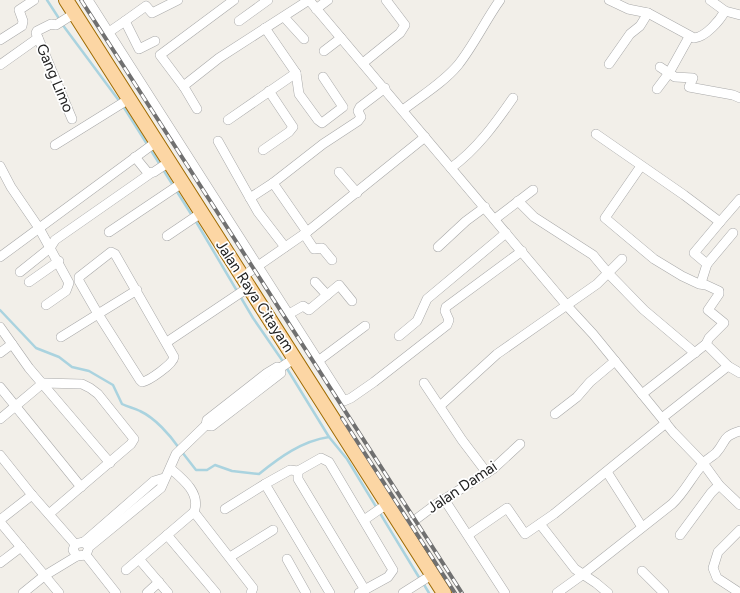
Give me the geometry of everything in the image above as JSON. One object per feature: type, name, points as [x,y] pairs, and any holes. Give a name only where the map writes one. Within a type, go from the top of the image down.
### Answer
[{"type":"main road","name":"Jalan Raya Citayam","points":[[66,0],[70,17],[167,163],[179,185],[245,285],[287,363],[384,507],[403,529],[430,576],[444,593]]},
{"type":"street","points":[[0,40],[22,26],[24,21],[19,10],[34,0]]},
{"type":"street","points":[[88,0],[343,400],[346,401],[374,382],[447,325],[449,320],[445,311],[446,307],[522,251]]},
{"type":"street","points":[[109,32],[146,6],[152,13],[178,0]]},
{"type":"street","points":[[197,109],[184,87],[160,55],[234,0]]},
{"type":"street","points":[[239,20],[268,0]]},
{"type":"street","points":[[184,87],[219,58],[309,0],[385,88],[664,421],[708,470],[719,485],[740,505]]},
{"type":"street","points":[[316,9],[328,0]]},
{"type":"street","points":[[363,63],[400,33],[405,25],[386,0]]},
{"type":"street","points":[[403,110],[437,85],[457,66],[500,0]]},
{"type":"street","points":[[610,0],[628,9],[648,13],[690,37],[698,38],[713,27],[725,10]]},
{"type":"street","points":[[710,0],[725,10],[740,15]]},
{"type":"street","points":[[609,64],[630,34],[640,26],[648,13]]},
{"type":"street","points":[[0,65],[38,38],[36,33],[37,30],[51,24],[56,26],[70,17]]},
{"type":"street","points":[[284,17],[304,39]]},
{"type":"street","points":[[125,21],[139,49],[155,41]]},
{"type":"street","points":[[266,28],[296,73],[299,94],[318,120],[322,123],[343,107],[324,77]]},
{"type":"street","points":[[658,89],[690,37]]},
{"type":"street","name":"Gang Limo","points":[[38,38],[49,61],[72,119]]},
{"type":"street","points":[[324,51],[341,38]]},
{"type":"street","points":[[660,68],[675,76],[693,78],[689,87],[733,94],[740,98]]},
{"type":"street","points":[[228,120],[296,73]]},
{"type":"street","points":[[250,198],[273,183],[323,144],[358,121],[361,116],[358,111],[360,107],[385,88]]},
{"type":"street","points":[[264,150],[289,132],[293,127],[269,91]]},
{"type":"street","points":[[451,168],[465,157],[483,139],[513,98]]},
{"type":"street","name":"Gang Limo","points":[[55,145],[126,101]]},
{"type":"street","points":[[596,134],[720,222]]},
{"type":"street","points":[[167,342],[232,297],[245,285],[257,266],[306,233],[425,137]]},
{"type":"street","points":[[218,141],[258,212],[285,248]]},
{"type":"street","points":[[0,257],[154,144]]},
{"type":"street","points":[[137,155],[145,171],[154,172]]},
{"type":"street","points":[[20,272],[50,248],[55,240],[167,163]]},
{"type":"street","points":[[641,166],[605,218],[654,259],[682,276],[718,291],[719,294],[708,310],[724,322],[709,338],[706,344],[642,394]]},
{"type":"street","points":[[1,171],[39,228],[59,261],[69,283],[66,291],[46,305]]},
{"type":"street","points":[[339,172],[357,193]]},
{"type":"street","points":[[273,183],[306,233],[314,249],[322,248],[332,260]]},
{"type":"street","points":[[109,232],[179,185]]},
{"type":"street","points":[[495,219],[533,190]]},
{"type":"street","points":[[707,264],[694,253],[740,200]]},
{"type":"street","points":[[518,201],[534,217],[593,255],[608,273],[644,310],[695,353]]},
{"type":"street","points":[[438,247],[466,221],[485,207]]},
{"type":"street","points":[[167,236],[199,215]]},
{"type":"street","points":[[399,336],[415,324],[427,299],[506,232]]},
{"type":"street","points":[[701,283],[707,264],[733,232]]},
{"type":"street","points":[[112,252],[115,254],[136,290],[167,342],[174,359],[147,381],[142,382],[98,314],[79,281],[79,277],[112,252]]},
{"type":"street","points":[[440,406],[497,354],[598,283],[622,259]]},
{"type":"street","points":[[29,282],[59,261]]},
{"type":"street","points":[[315,282],[327,295]]},
{"type":"street","points":[[289,314],[303,306],[309,310],[340,285],[352,301]]},
{"type":"street","points":[[61,336],[136,290]]},
{"type":"street","points":[[318,361],[365,326]]},
{"type":"street","points":[[0,327],[43,383],[110,463]]},
{"type":"street","points":[[0,352],[12,344]]},
{"type":"street","points":[[706,344],[728,366],[740,373]]},
{"type":"street","points":[[555,414],[577,397],[590,382],[615,361]]},
{"type":"street","points":[[23,593],[82,549],[154,481],[164,478],[171,468],[176,454],[206,426],[207,420],[267,373],[287,363]]},
{"type":"street","points":[[468,535],[507,508],[525,534],[607,472],[728,366]]},
{"type":"street","points":[[0,419],[43,383],[82,384],[98,394],[134,439],[132,444],[49,514]]},
{"type":"street","points":[[424,383],[462,440],[487,473]]},
{"type":"street","points":[[0,388],[81,487]]},
{"type":"street","points":[[557,593],[680,497],[708,470],[717,451],[728,435],[739,431]]},
{"type":"street","name":"Jalan Damai","points":[[403,529],[444,499],[487,473],[520,444]]},
{"type":"street","points":[[0,455],[32,495],[82,549],[116,593]]},
{"type":"street","points":[[225,508],[290,470],[298,471],[321,458],[326,460],[367,518],[393,570],[388,577],[362,591],[298,479],[298,471]]},
{"type":"street","points":[[126,570],[194,512],[197,500],[194,494],[171,468]]},
{"type":"street","points":[[607,472],[642,527]]},
{"type":"street","points":[[264,484],[330,593]]},
{"type":"street","points":[[680,534],[719,485]]},
{"type":"street","points":[[32,495],[0,521],[59,593]]},
{"type":"street","points":[[444,499],[504,593]]},
{"type":"street","points":[[367,518],[384,507]]},
{"type":"street","points":[[194,512],[230,557],[252,588],[251,593]]},
{"type":"street","points":[[540,524],[562,555],[582,575],[593,580],[608,593]]},
{"type":"street","points":[[230,557],[273,530]]},
{"type":"street","points":[[740,530],[718,552],[713,568],[717,578],[740,593]]},
{"type":"street","points":[[167,535],[216,593]]},
{"type":"street","points":[[0,563],[21,547]]},
{"type":"street","points":[[139,559],[168,593]]},
{"type":"street","points":[[287,559],[306,593]]},
{"type":"street","points":[[642,571],[664,593]]},
{"type":"street","points":[[403,593],[430,576]]},
{"type":"street","points":[[147,593],[159,582]]},
{"type":"waterway","points":[[47,0],[60,20]]},
{"type":"waterway","points":[[62,24],[120,102]]},
{"type":"waterway","points":[[123,106],[198,225],[253,318],[284,363]]},
{"type":"waterway","points":[[0,310],[36,348],[59,357],[72,367],[89,371],[113,385],[122,404],[146,414],[157,422],[179,448]]},
{"type":"waterway","points":[[286,367],[329,437],[347,459],[420,579]]},
{"type":"waterway","points":[[182,452],[196,470],[207,470],[215,465],[232,471],[259,474],[283,456],[301,446],[329,437]]},
{"type":"waterway","points":[[423,583],[429,593]]},
{"type":"railway","points":[[81,0],[462,593]]},
{"type":"railway","points":[[342,418],[455,593]]}]
